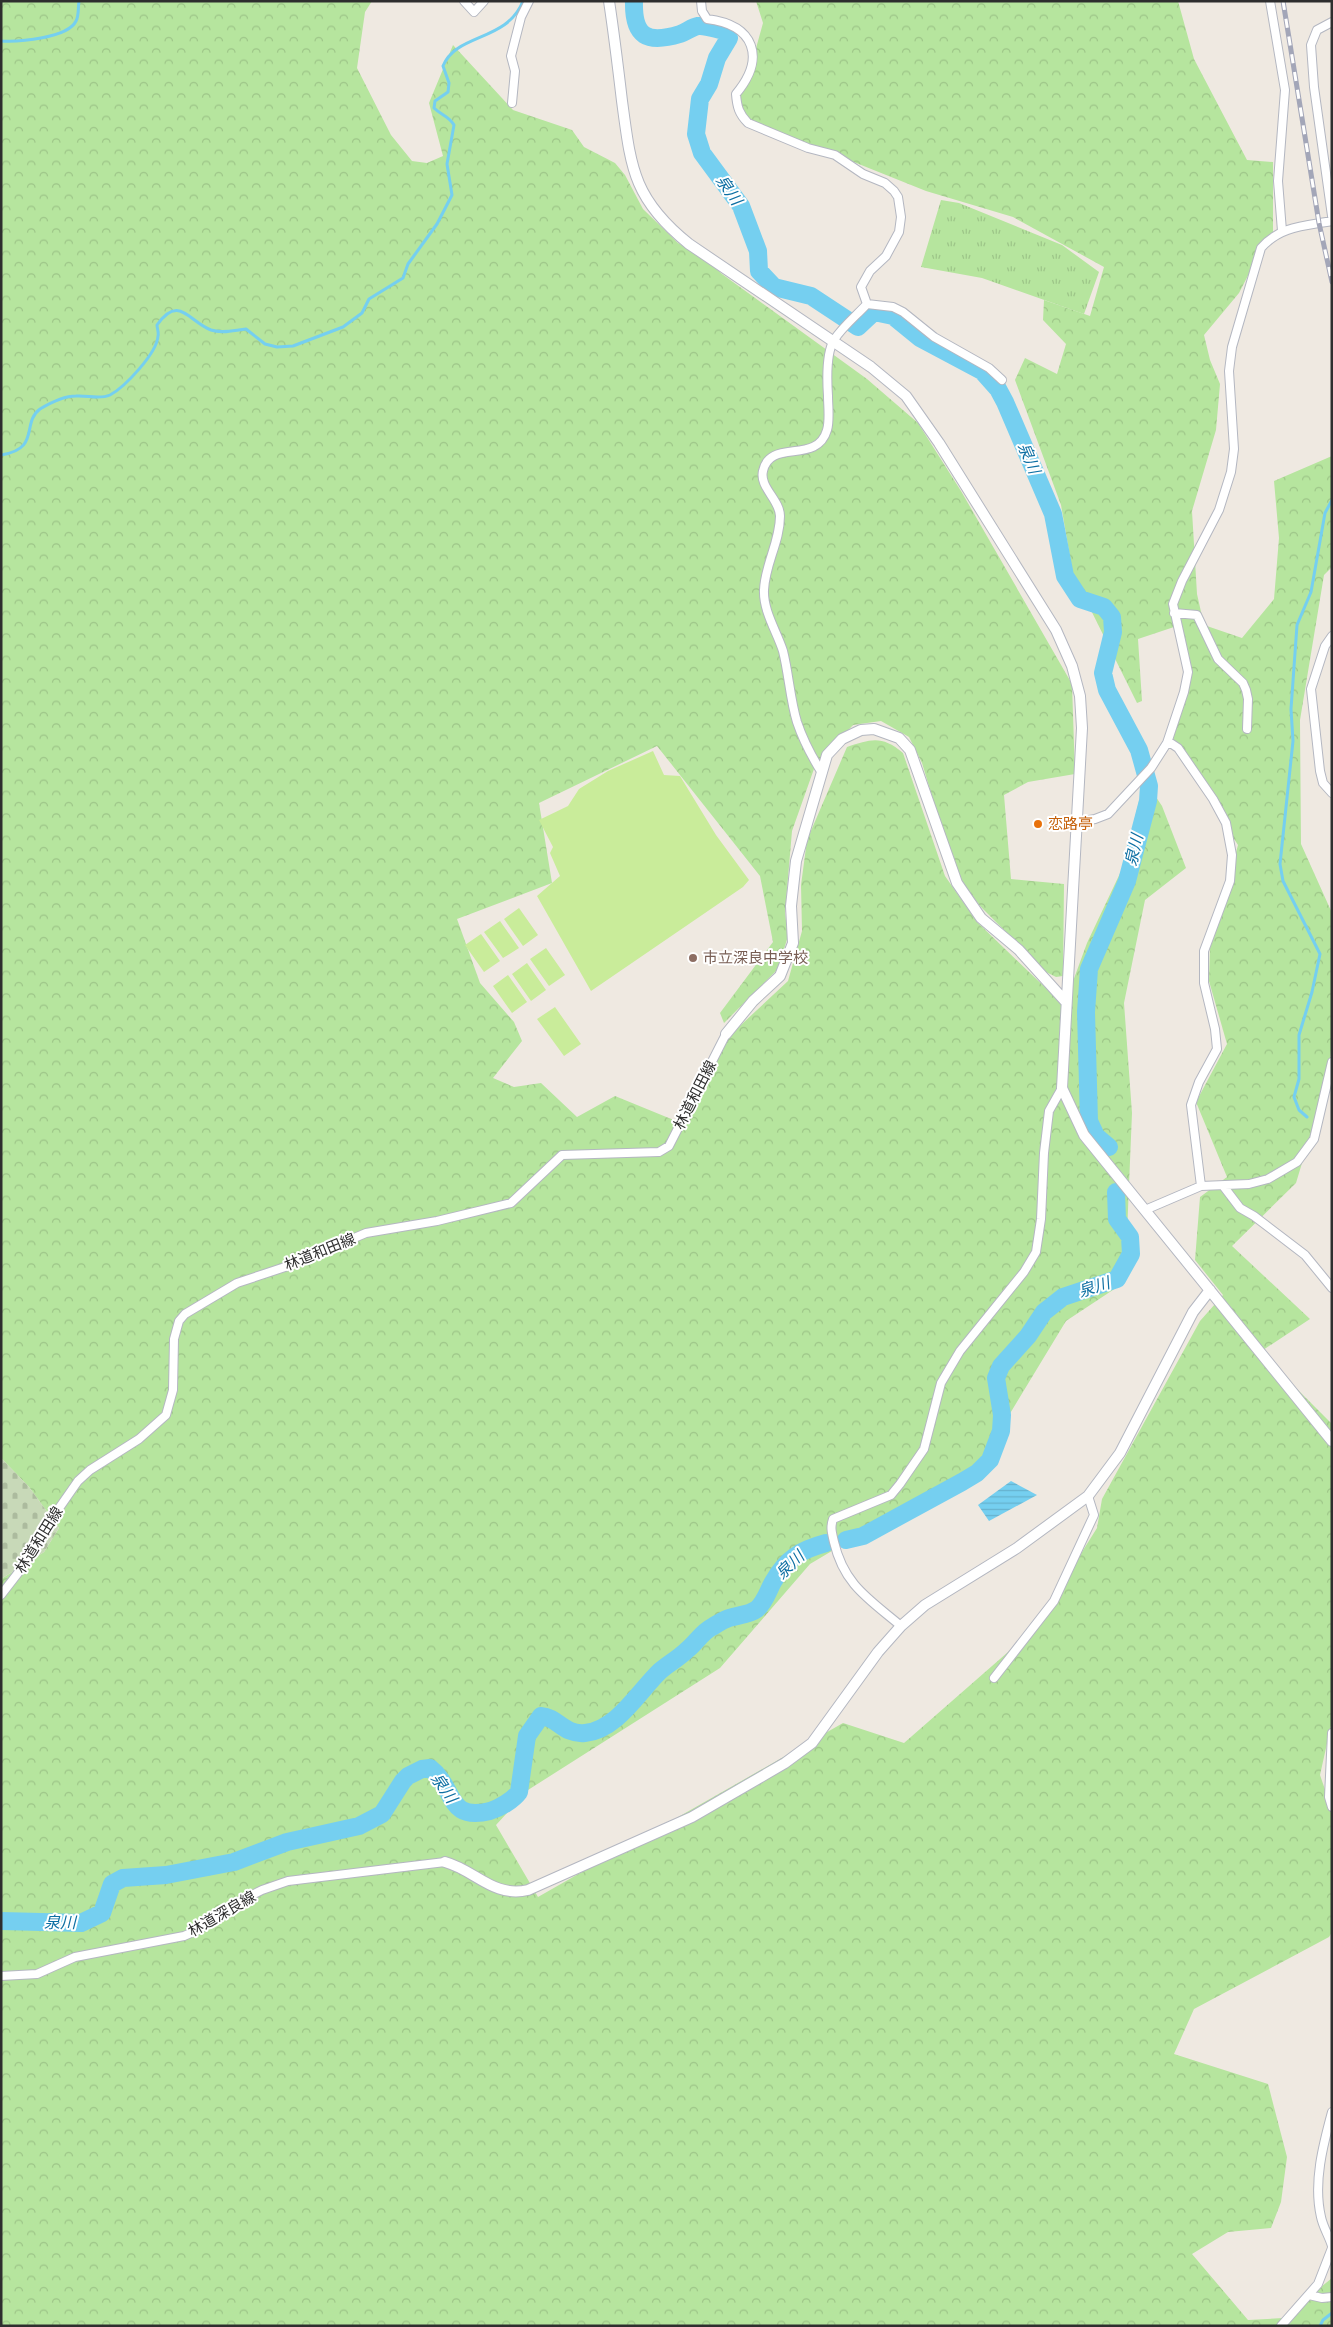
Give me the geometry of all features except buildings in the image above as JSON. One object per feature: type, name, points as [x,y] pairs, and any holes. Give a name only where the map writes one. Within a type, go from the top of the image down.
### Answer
[{"type":"street","points":[[464,1],[474,12],[484,1]]},
{"type":"street","points":[[512,103],[515,71],[511,56],[521,17],[529,1]]},
{"type":"street","points":[[609,1],[631,166],[652,209],[667,226],[689,244],[890,381],[920,414],[1056,630],[1072,666],[1080,696],[1082,728],[1062,1088],[1084,1135],[1332,1441]]},
{"type":"street","points":[[701,1],[702,11],[707,19],[733,26],[744,35],[752,47],[754,59],[748,80],[736,94],[737,107],[748,123],[808,148],[835,155],[863,174],[885,183],[898,197],[901,217],[899,232],[886,256],[870,271],[862,287],[867,304]]},
{"type":"street","points":[[1270,1],[1285,90],[1278,181],[1282,231]]},
{"type":"street","points":[[1332,22],[1317,30],[1311,45],[1314,87],[1332,216]]},
{"type":"street","points":[[1078,822],[1095,820],[1108,814],[1151,768],[1167,743],[1188,675],[1186,657],[1174,613],[1176,593],[1219,510],[1231,472],[1234,449],[1229,371],[1232,346],[1256,259],[1261,248],[1269,239],[1282,231],[1332,221]]},
{"type":"street","points":[[822,773],[807,748],[797,722],[782,650],[766,604],[764,592],[767,568],[778,535],[780,515],[778,506],[764,482],[762,472],[768,462],[778,454],[789,451],[810,450],[820,444],[828,429],[827,368],[833,341],[867,304]]},
{"type":"street","points":[[867,304],[893,308],[902,312],[934,337],[989,368],[1002,380]]},
{"type":"street","points":[[1174,613],[1198,615],[1218,659],[1243,683],[1248,700],[1247,729]]},
{"type":"street","points":[[1332,636],[1326,646],[1310,688],[1320,771],[1323,783],[1332,793]]},
{"type":"street","points":[[726,1034],[753,1001],[780,976],[793,943],[791,906],[796,862],[827,755],[842,739],[861,730],[874,729],[899,738],[910,750],[957,883],[981,918],[1019,950],[1066,1002]]},
{"type":"street","points":[[1167,743],[1178,748],[1213,799],[1226,823],[1232,855],[1230,881],[1204,951],[1204,983],[1215,1029],[1217,1048],[1199,1082],[1192,1105],[1201,1186]]},
{"type":"street","name":"林道和田線","points":[[1,1595],[25,1564],[32,1548],[78,1481],[90,1470],[139,1439],[166,1415],[173,1390],[174,1339],[179,1321],[185,1314],[237,1283],[288,1266],[366,1233],[437,1221],[511,1203],[562,1155],[659,1152],[669,1146],[726,1034]]},
{"type":"street","points":[[1145,1210],[1201,1186],[1248,1184],[1268,1179],[1297,1162],[1314,1139],[1332,1062]]},
{"type":"street","points":[[901,1626],[855,1587],[841,1568],[830,1526],[833,1519],[891,1495],[900,1484],[924,1449],[941,1384],[960,1352],[1024,1272],[1036,1252],[1041,1219],[1044,1153],[1049,1110],[1062,1088]]},
{"type":"street","points":[[1224,1186],[1240,1208],[1254,1216],[1305,1255],[1332,1288]]},
{"type":"street","points":[[445,1862],[458,1866],[493,1888],[517,1893],[539,1886],[619,1848],[692,1817],[776,1768],[812,1743],[878,1652],[901,1626],[925,1605],[1017,1548],[1088,1496],[1120,1453],[1193,1312],[1210,1290]]},
{"type":"street","points":[[994,1678],[1054,1601],[1094,1515],[1088,1496]]},
{"type":"street","points":[[1332,1734],[1329,1797],[1332,1807]]},
{"type":"street","name":"林道深良線","points":[[1,1976],[37,1974],[75,1957],[184,1936],[200,1929],[221,1911],[262,1890],[288,1881],[445,1862]]},
{"type":"street","points":[[1281,2326],[1318,2284],[1331,2244],[1321,2217],[1318,2183],[1325,2138],[1332,2112]]},
{"type":"street","points":[[1309,2295],[1322,2298],[1332,2297]]},
{"type":"green space","points":[[1,1],[372,1],[365,12],[357,68],[391,135],[412,161],[427,163],[443,156],[429,103],[453,45],[513,110],[572,130],[584,147],[615,163],[625,175],[643,209],[678,243],[704,258],[722,274],[867,379],[918,423],[961,491],[1072,684],[1075,774],[1028,782],[1004,795],[1011,879],[1064,884],[1063,976],[1056,977],[1046,972],[980,906],[959,878],[922,763],[909,737],[881,721],[853,725],[815,766],[792,831],[785,913],[788,936],[778,969],[724,1023],[720,1013],[773,942],[760,876],[657,746],[539,803],[552,883],[457,919],[480,983],[514,1022],[522,1041],[493,1078],[514,1087],[541,1083],[577,1117],[615,1096],[681,1123],[727,1038],[788,981],[802,931],[801,885],[807,840],[847,747],[855,744],[876,740],[882,741],[896,747],[903,753],[945,876],[977,922],[1054,996],[1072,984],[1087,943],[1123,867],[1139,801],[1148,785],[1162,806],[1186,868],[1145,900],[1124,1003],[1132,1113],[1125,1282],[1066,1321],[980,1463],[810,1564],[720,1668],[528,1790],[496,1825],[538,1897],[843,1723],[904,1743],[1033,1630],[1097,1528],[1102,1499],[1200,1321],[1223,1295],[1195,1260],[1200,1197],[1227,1177],[1196,1102],[1227,1044],[1209,981],[1210,948],[1238,845],[1172,744],[1188,672],[1177,626],[1138,639],[1142,701],[1137,703],[1073,574],[1061,505],[1015,380],[1025,358],[1057,374],[1066,344],[1043,320],[1044,300],[1090,316],[1104,267],[1013,217],[926,191],[744,118],[736,94],[753,59],[763,23],[756,1],[1178,1],[1194,59],[1247,160],[1273,162],[1273,235],[1256,260],[1239,293],[1204,335],[1210,360],[1220,384],[1216,430],[1192,511],[1197,594],[1204,625],[1242,638],[1274,599],[1279,538],[1274,481],[1332,456],[1332,567],[1324,575],[1300,720],[1301,844],[1332,913],[1332,1039],[1329,1073],[1296,1183],[1232,1246],[1310,1319],[1260,1352],[1332,1424],[1332,1721],[1320,1775],[1332,1810],[1332,1932],[1329,1937],[1194,2009],[1174,2054],[1268,2084],[1287,2157],[1281,2202],[1271,2228],[1228,2232],[1192,2254],[1248,2320],[1283,2318],[1332,2278],[1332,2326],[1,2326],[1,1579],[44,1552],[59,1528],[29,1487],[1,1458]]},
{"type":"green space","points":[[941,200],[959,203],[1062,245],[1099,272],[1084,314],[982,278],[921,267]]},
{"type":"green space","points":[[653,751],[664,775],[680,776],[716,835],[749,880],[743,887],[591,991],[537,896],[560,876],[550,853],[553,847],[539,820],[568,806],[579,789],[608,771]]},
{"type":"green space","points":[[519,908],[538,935],[523,946],[504,919]]},
{"type":"green space","points":[[500,921],[519,948],[503,958],[484,932]]},
{"type":"green space","points":[[481,934],[500,961],[484,972],[465,945]]},
{"type":"green space","points":[[546,948],[565,975],[549,986],[530,959]]},
{"type":"green space","points":[[527,963],[546,990],[531,1001],[512,974]]},
{"type":"green space","points":[[508,975],[527,1002],[512,1013],[493,986]]},
{"type":"green space","points":[[555,1007],[581,1044],[564,1056],[537,1019]]},
{"type":"green space","points":[[1,1458],[29,1487],[59,1528],[44,1552],[1,1579]]},
{"type":"water","points":[[1011,1481],[1037,1495],[989,1521],[978,1505]]},
{"type":"waterway","points":[[1,41],[42,38],[71,27],[76,21],[79,1]]},
{"type":"waterway","points":[[1,455],[13,452],[26,442],[32,421],[40,409],[67,397],[110,395],[124,385],[152,351],[158,335],[157,325],[171,311],[184,312],[211,330],[224,332],[246,329],[265,344],[277,347],[293,346],[343,327],[362,313],[369,299],[403,278],[408,264],[437,224],[452,195],[447,164],[454,125],[434,108],[435,101],[448,92],[449,83],[443,66],[450,55],[459,48],[506,24],[516,14],[523,1]]},
{"type":"waterway","name":"泉川","points":[[634,1],[636,23],[644,35],[659,38],[669,37],[698,26],[726,31],[729,38],[717,58],[709,84],[700,99],[696,134],[702,153],[741,206],[758,251],[759,271],[774,287],[811,296],[858,327],[874,312],[893,316],[920,338],[982,371],[998,389],[1005,402],[1053,514],[1065,576],[1080,599],[1104,607],[1112,617],[1113,632],[1103,673],[1107,690],[1139,750],[1149,786],[1148,801],[1127,881],[1089,969],[1086,1012],[1089,1121],[1096,1136],[1109,1147]]},
{"type":"waterway","points":[[1307,1117],[1299,1110],[1294,1097],[1299,1079],[1299,1035],[1312,992],[1320,954],[1283,881],[1280,864],[1293,741],[1291,709],[1297,625],[1311,592],[1325,513],[1332,500]]},
{"type":"waterway","name":"泉川","points":[[846,1540],[863,1536],[962,1482],[977,1473],[990,1460],[1001,1431],[1002,1415],[996,1378],[1001,1366],[1028,1336],[1044,1312],[1063,1297],[1117,1279],[1131,1254],[1130,1237],[1117,1219],[1116,1192]]},
{"type":"waterway","name":"泉川","points":[[1,1921],[81,1923],[102,1913],[112,1884],[123,1878],[166,1875],[234,1862],[287,1842],[359,1826],[382,1814],[403,1781],[408,1776],[422,1769],[430,1768],[438,1776],[453,1801],[466,1812],[476,1813],[498,1808],[510,1801],[519,1792],[527,1736],[541,1716],[552,1719],[566,1729],[577,1733],[597,1730],[607,1725],[627,1708],[660,1671],[684,1653],[708,1629],[727,1619],[747,1614],[757,1609],[783,1567],[795,1556],[826,1543]]},
{"type":"waterway","points":[[1320,2326],[1323,2320],[1332,2313]]},
{"type":"railway","points":[[1283,1],[1319,223],[1332,282]]},
{"type":"place","name":"恋路亭","points":[[1038,824]]},
{"type":"place","name":"市立深良中学校","points":[[693,958]]}]
